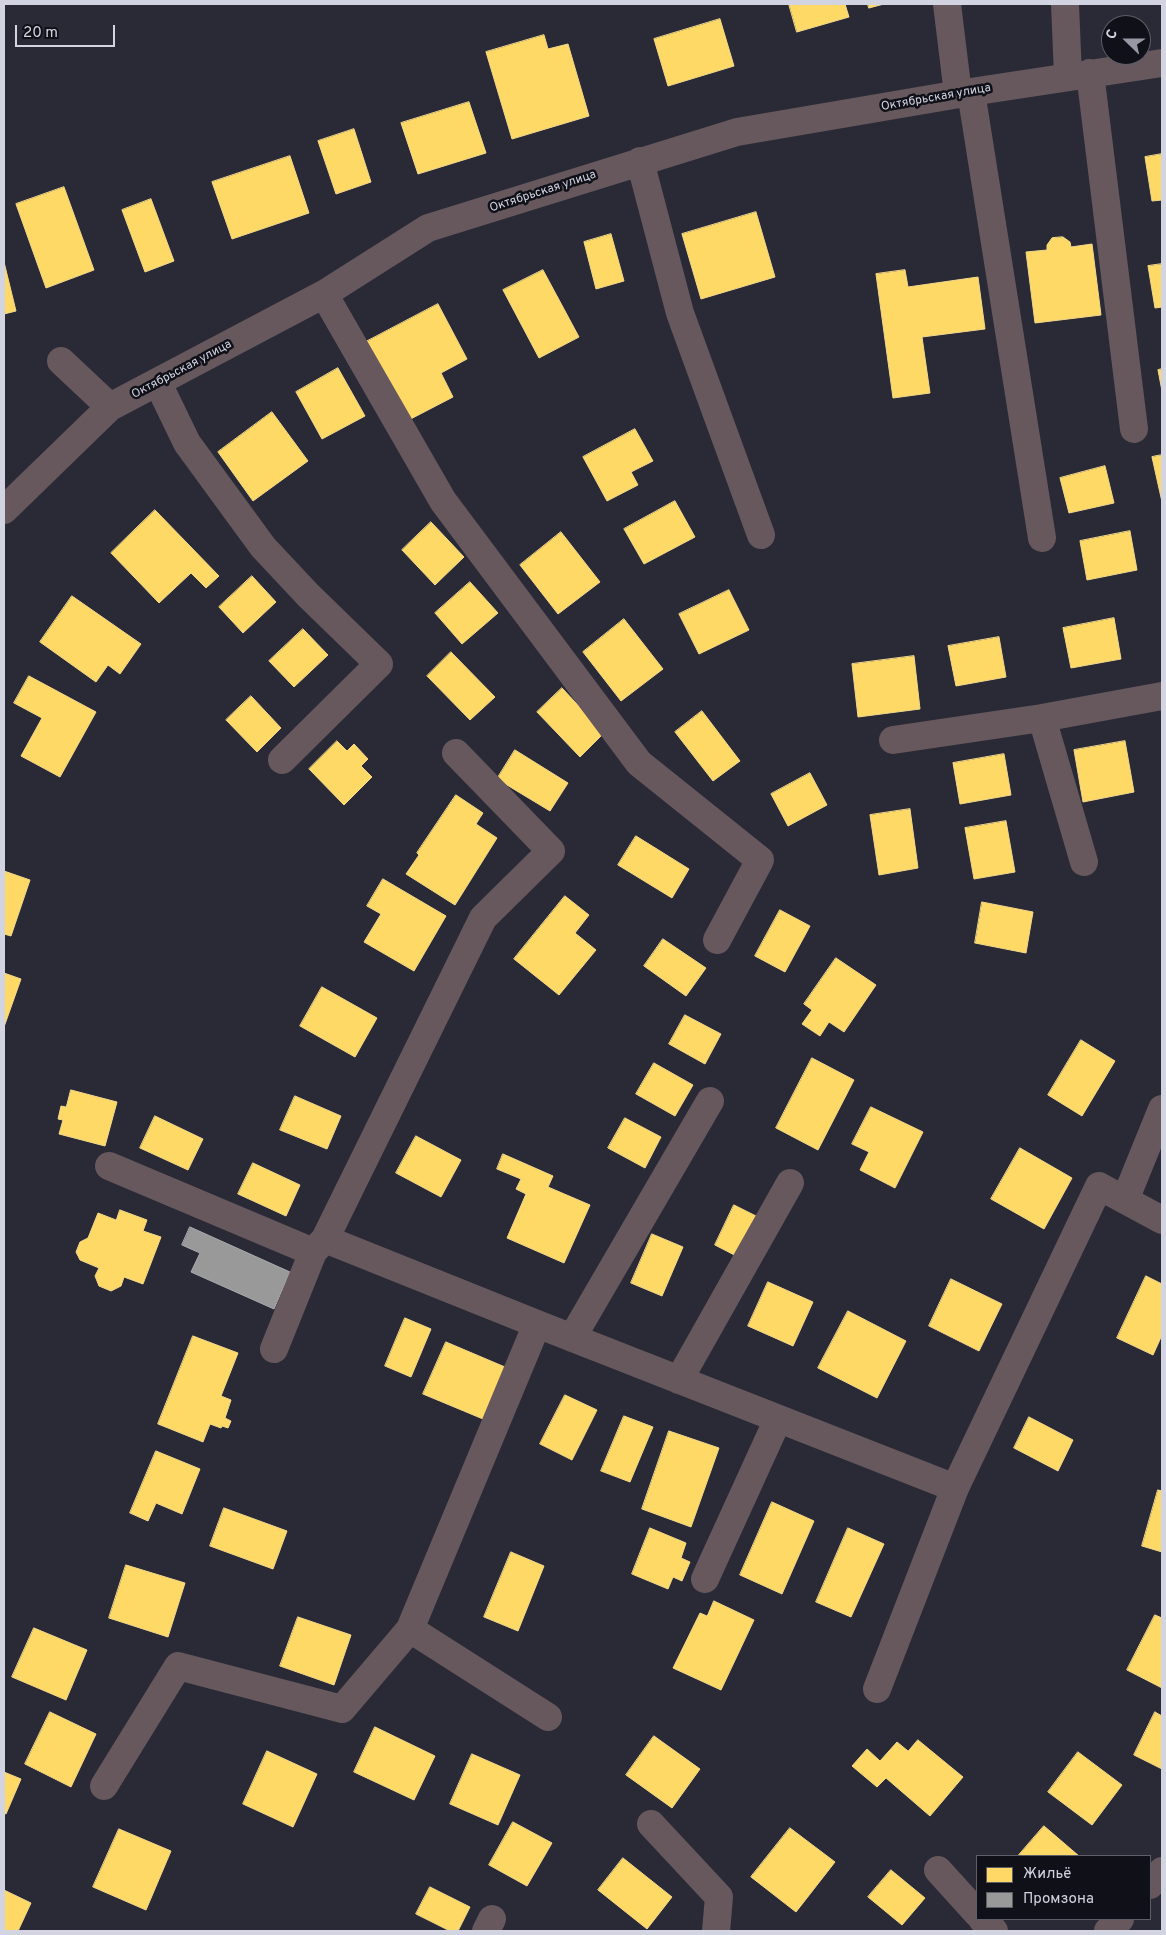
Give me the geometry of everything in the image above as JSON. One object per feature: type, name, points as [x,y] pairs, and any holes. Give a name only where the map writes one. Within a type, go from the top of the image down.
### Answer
[{"type":"street","points":[[946,4],[964,93],[1042,538]]},
{"type":"street","points":[[1065,4],[1079,75],[1134,429]]},
{"type":"street","name":"Октябрьская улица","points":[[4,510],[110,407],[324,294],[428,228],[737,132],[964,93],[1162,64]]},
{"type":"street","points":[[640,161],[680,313],[762,535]]},
{"type":"street","points":[[324,294],[443,501],[639,763],[760,860],[717,940]]},
{"type":"street","points":[[61,361],[110,407]]},
{"type":"street","points":[[158,383],[187,443],[263,547],[308,595],[379,664],[282,760]]},
{"type":"street","points":[[893,740],[1042,718],[1162,696]]},
{"type":"street","points":[[1042,718],[1084,862]]},
{"type":"street","points":[[274,1349],[319,1245],[484,918],[551,851],[456,753]]},
{"type":"street","points":[[572,1338],[710,1101]]},
{"type":"street","points":[[1125,1200],[1162,1109]]},
{"type":"street","points":[[109,1166],[537,1324],[955,1488]]},
{"type":"street","points":[[679,1380],[790,1183]]},
{"type":"street","points":[[878,1689],[955,1488],[1099,1186],[1162,1220]]},
{"type":"street","points":[[104,1786],[178,1666],[342,1708],[410,1629],[537,1324]]},
{"type":"street","points":[[705,1579],[778,1419]]},
{"type":"street","points":[[410,1629],[548,1717]]},
{"type":"street","points":[[651,1824],[719,1897],[716,1931]]},
{"type":"street","points":[[938,1870],[976,1912]]},
{"type":"street","points":[[1151,1884],[1162,1871]]},
{"type":"street","points":[[983,1920],[994,1931]]},
{"type":"street","points":[[1108,1931],[1119,1920]]},
{"type":"building: Жильё","points":[[789,4],[845,4],[849,17],[797,32]]},
{"type":"building: Жильё","points":[[868,4],[884,4],[869,8]]},
{"type":"building: Жильё","points":[[720,19],[734,66],[668,86],[654,39]]},
{"type":"building: Жильё","points":[[544,35],[548,49],[568,44],[589,116],[512,139],[486,52]]},
{"type":"building: Жильё","points":[[469,102],[486,153],[418,174],[401,123]]},
{"type":"building: Жильё","points":[[354,129],[371,182],[336,194],[318,141]]},
{"type":"building: Жильё","points":[[1162,154],[1162,200],[1152,201],[1145,157]]},
{"type":"building: Жильё","points":[[290,156],[309,213],[232,239],[212,182]]},
{"type":"building: Жильё","points":[[64,187],[94,270],[46,288],[16,204]]},
{"type":"building: Жильё","points":[[151,199],[174,261],[145,272],[122,210]]},
{"type":"building: Жильё","points":[[756,212],[775,277],[701,299],[682,234]]},
{"type":"building: Жильё","points":[[611,234],[624,281],[596,289],[584,242]]},
{"type":"building: Жильё","points":[[1063,237],[1070,242],[1071,247],[1092,244],[1101,315],[1035,323],[1026,252],[1047,250],[1047,245],[1052,238]]},
{"type":"building: Жильё","points":[[4,262],[16,311],[4,314]]},
{"type":"building: Жильё","points":[[1162,264],[1162,307],[1155,308],[1148,266]]},
{"type":"building: Жильё","points":[[543,270],[579,337],[539,358],[503,290]]},
{"type":"building: Жильё","points":[[905,270],[908,287],[978,277],[985,329],[922,337],[930,393],[893,398],[876,274]]},
{"type":"building: Жильё","points":[[438,304],[467,359],[441,373],[453,397],[401,424],[360,345]]},
{"type":"building: Жильё","points":[[338,368],[365,416],[322,439],[296,392]]},
{"type":"building: Жильё","points":[[1162,369],[1162,391],[1158,370]]},
{"type":"building: Жильё","points":[[272,412],[308,461],[253,501],[218,452]]},
{"type":"building: Жильё","points":[[635,429],[653,461],[631,472],[638,485],[607,501],[583,457]]},
{"type":"building: Жильё","points":[[1162,455],[1162,502],[1152,457]]},
{"type":"building: Жильё","points":[[1105,466],[1114,503],[1069,513],[1060,478]]},
{"type":"building: Жильё","points":[[675,501],[695,537],[644,564],[624,529]]},
{"type":"building: Жильё","points":[[155,510],[219,576],[206,588],[191,573],[159,603],[111,553]]},
{"type":"building: Жильё","points":[[431,522],[464,557],[435,585],[402,550]]},
{"type":"building: Жильё","points":[[1130,531],[1137,570],[1087,580],[1080,541]]},
{"type":"building: Жильё","points":[[561,532],[600,582],[558,614],[520,565]]},
{"type":"building: Жильё","points":[[252,576],[276,602],[243,633],[219,607]]},
{"type":"building: Жильё","points":[[470,582],[498,613],[462,644],[435,613]]},
{"type":"building: Жильё","points":[[729,590],[749,630],[699,654],[679,614]]},
{"type":"building: Жильё","points":[[72,596],[141,644],[120,674],[108,665],[96,682],[40,642]]},
{"type":"building: Жильё","points":[[1114,618],[1121,659],[1071,668],[1063,628]]},
{"type":"building: Жильё","points":[[624,619],[663,669],[621,701],[583,652]]},
{"type":"building: Жильё","points":[[303,629],[328,655],[294,687],[269,661]]},
{"type":"building: Жильё","points":[[999,637],[1006,677],[956,686],[948,646]]},
{"type":"building: Жильё","points":[[451,652],[495,697],[470,720],[427,676]]},
{"type":"building: Жильё","points":[[914,656],[920,709],[858,717],[852,664]]},
{"type":"building: Жильё","points":[[29,676],[96,712],[60,777],[21,756],[42,718],[14,703]]},
{"type":"building: Жильё","points":[[562,688],[604,733],[580,757],[537,712]]},
{"type":"building: Жильё","points":[[251,696],[281,728],[257,752],[226,720]]},
{"type":"building: Жильё","points":[[702,711],[740,761],[713,781],[675,732]]},
{"type":"building: Жильё","points":[[337,741],[347,751],[354,744],[368,759],[361,766],[372,777],[344,805],[309,769]]},
{"type":"building: Жильё","points":[[1125,741],[1134,792],[1083,802],[1074,750]]},
{"type":"building: Жильё","points":[[515,750],[568,783],[550,811],[497,779]]},
{"type":"building: Жильё","points":[[1004,754],[1011,795],[960,804],[953,763]]},
{"type":"building: Жильё","points":[[810,773],[827,805],[788,826],[771,794]]},
{"type":"building: Жильё","points":[[456,795],[483,813],[476,824],[497,838],[455,905],[406,874],[419,855],[417,853]]},
{"type":"building: Жильё","points":[[910,809],[918,868],[879,875],[870,815]]},
{"type":"building: Жильё","points":[[1006,821],[1015,872],[974,879],[965,828]]},
{"type":"building: Жильё","points":[[636,836],[689,869],[672,898],[618,865]]},
{"type":"building: Жильё","points":[[4,871],[30,880],[11,936],[4,934]]},
{"type":"building: Жильё","points":[[383,879],[446,916],[414,971],[364,942],[381,914],[367,906]]},
{"type":"building: Жильё","points":[[565,896],[589,915],[575,933],[596,950],[559,995],[514,959]]},
{"type":"building: Жильё","points":[[982,902],[1033,912],[1026,953],[975,943]]},
{"type":"building: Жильё","points":[[780,910],[810,926],[785,972],[755,956]]},
{"type":"building: Жильё","points":[[663,939],[706,968],[686,996],[644,966]]},
{"type":"building: Жильё","points":[[836,958],[876,985],[844,1032],[829,1022],[820,1036],[802,1024],[812,1010],[804,1004]]},
{"type":"building: Жильё","points":[[4,973],[21,979],[4,1027]]},
{"type":"building: Жильё","points":[[322,987],[377,1018],[355,1057],[300,1026]]},
{"type":"building: Жильё","points":[[685,1015],[721,1034],[705,1064],[669,1044]]},
{"type":"building: Жильё","points":[[1081,1040],[1115,1061],[1082,1116],[1048,1095]]},
{"type":"building: Жильё","points":[[812,1058],[854,1080],[818,1150],[776,1128]]},
{"type":"building: Жильё","points":[[654,1063],[693,1085],[675,1116],[636,1094]]},
{"type":"building: Жильё","points":[[71,1090],[117,1102],[105,1146],[59,1134],[63,1120],[58,1119],[61,1106],[66,1107]]},
{"type":"building: Жильё","points":[[295,1096],[341,1116],[327,1149],[280,1130]]},
{"type":"building: Жильё","points":[[871,1107],[923,1132],[895,1188],[860,1170],[869,1152],[852,1144]]},
{"type":"building: Жильё","points":[[155,1116],[203,1139],[188,1170],[140,1148]]},
{"type":"building: Жильё","points":[[625,1118],[661,1137],[645,1168],[608,1148]]},
{"type":"building: Жильё","points":[[416,1136],[461,1160],[441,1197],[396,1173]]},
{"type":"building: Жильё","points":[[1020,1148],[1072,1178],[1044,1229],[991,1199]]},
{"type":"building: Жильё","points":[[503,1154],[553,1176],[548,1187],[590,1205],[564,1263],[507,1238],[526,1194],[516,1189],[521,1179],[497,1169]]},
{"type":"building: Жильё","points":[[253,1163],[300,1185],[286,1216],[238,1194]]},
{"type":"building: Жильё","points":[[734,1205],[764,1220],[744,1260],[715,1245]]},
{"type":"building: Жильё","points":[[120,1210],[147,1220],[143,1231],[161,1237],[143,1284],[124,1277],[121,1286],[111,1291],[99,1286],[95,1276],[99,1268],[80,1260],[76,1252],[80,1242],[88,1238],[98,1213],[116,1220]]},
{"type":"building: Жильё","points":[[652,1234],[683,1247],[662,1296],[631,1283]]},
{"type":"building: Жильё","points":[[1146,1276],[1162,1284],[1162,1335],[1153,1355],[1117,1338]]},
{"type":"building: Жильё","points":[[951,1279],[1002,1304],[979,1351],[929,1326]]},
{"type":"building: Жильё","points":[[768,1282],[813,1302],[793,1346],[748,1326]]},
{"type":"building: Жильё","points":[[848,1311],[906,1341],[877,1398],[818,1368]]},
{"type":"building: Жильё","points":[[405,1318],[431,1329],[411,1377],[385,1366]]},
{"type":"building: Жильё","points":[[193,1336],[238,1353],[221,1396],[231,1400],[225,1418],[231,1421],[228,1428],[222,1426],[221,1428],[210,1424],[203,1442],[158,1424]]},
{"type":"building: Жильё","points":[[446,1342],[505,1367],[483,1419],[423,1394]]},
{"type":"building: Жильё","points":[[565,1395],[597,1410],[572,1460],[540,1444]]},
{"type":"building: Жильё","points":[[624,1416],[653,1427],[630,1482],[601,1471]]},
{"type":"building: Жильё","points":[[1029,1417],[1073,1440],[1058,1471],[1014,1448]]},
{"type":"building: Жильё","points":[[669,1431],[719,1448],[691,1527],[642,1509]]},
{"type":"building: Жильё","points":[[156,1451],[200,1469],[182,1514],[156,1503],[148,1521],[130,1513]]},
{"type":"building: Жильё","points":[[1158,1490],[1162,1491],[1162,1552],[1142,1546]]},
{"type":"building: Жильё","points":[[772,1502],[814,1521],[782,1594],[740,1575]]},
{"type":"building: Жильё","points":[[224,1508],[287,1531],[273,1569],[210,1546]]},
{"type":"building: Жильё","points":[[650,1528],[686,1543],[681,1558],[690,1562],[682,1581],[673,1577],[668,1589],[632,1574]]},
{"type":"building: Жильё","points":[[848,1528],[884,1544],[851,1617],[816,1602]]},
{"type":"building: Жильё","points":[[511,1552],[544,1566],[518,1631],[484,1617]]},
{"type":"building: Жильё","points":[[126,1565],[185,1583],[168,1637],[109,1618]]},
{"type":"building: Жильё","points":[[714,1601],[754,1620],[721,1690],[673,1668],[700,1613],[707,1616]]},
{"type":"building: Жильё","points":[[1155,1615],[1162,1618],[1162,1688],[1127,1670]]},
{"type":"building: Жильё","points":[[298,1617],[351,1635],[334,1685],[280,1666]]},
{"type":"building: Жильё","points":[[34,1628],[87,1650],[66,1700],[12,1677]]},
{"type":"building: Жильё","points":[[50,1712],[96,1734],[71,1787],[25,1764]]},
{"type":"building: Жильё","points":[[1155,1712],[1162,1716],[1162,1769],[1134,1755]]},
{"type":"building: Жильё","points":[[375,1727],[435,1756],[414,1800],[354,1772]]},
{"type":"building: Жильё","points":[[654,1736],[700,1769],[672,1808],[626,1775]]},
{"type":"building: Жильё","points":[[918,1740],[963,1777],[930,1816],[886,1778],[877,1787],[852,1766],[867,1749],[880,1761],[897,1742],[908,1751]]},
{"type":"building: Жильё","points":[[267,1751],[317,1774],[293,1827],[243,1804]]},
{"type":"building: Жильё","points":[[1078,1752],[1122,1785],[1092,1825],[1048,1792]]},
{"type":"building: Жильё","points":[[472,1754],[520,1775],[498,1825],[450,1804]]},
{"type":"building: Жильё","points":[[4,1772],[21,1779],[6,1814],[4,1813]]},
{"type":"building: Жильё","points":[[513,1822],[552,1843],[527,1886],[489,1865]]},
{"type":"building: Жильё","points":[[1044,1826],[1078,1855],[1019,1855]]},
{"type":"building: Жильё","points":[[790,1828],[835,1862],[796,1912],[751,1877]]},
{"type":"building: Жильё","points":[[119,1829],[171,1851],[146,1910],[93,1887]]},
{"type":"building: Жильё","points":[[623,1858],[672,1897],[647,1929],[598,1890]]},
{"type":"building: Жильё","points":[[891,1870],[925,1898],[902,1925],[868,1897]]},
{"type":"building: Жильё","points":[[430,1887],[470,1907],[458,1931],[450,1931],[416,1914]]},
{"type":"building: Жильё","points":[[4,1890],[31,1903],[18,1931],[4,1931]]},
{"type":"building: Промзона","points":[[190,1227],[290,1272],[274,1309],[191,1272],[200,1253],[182,1245]]}]
